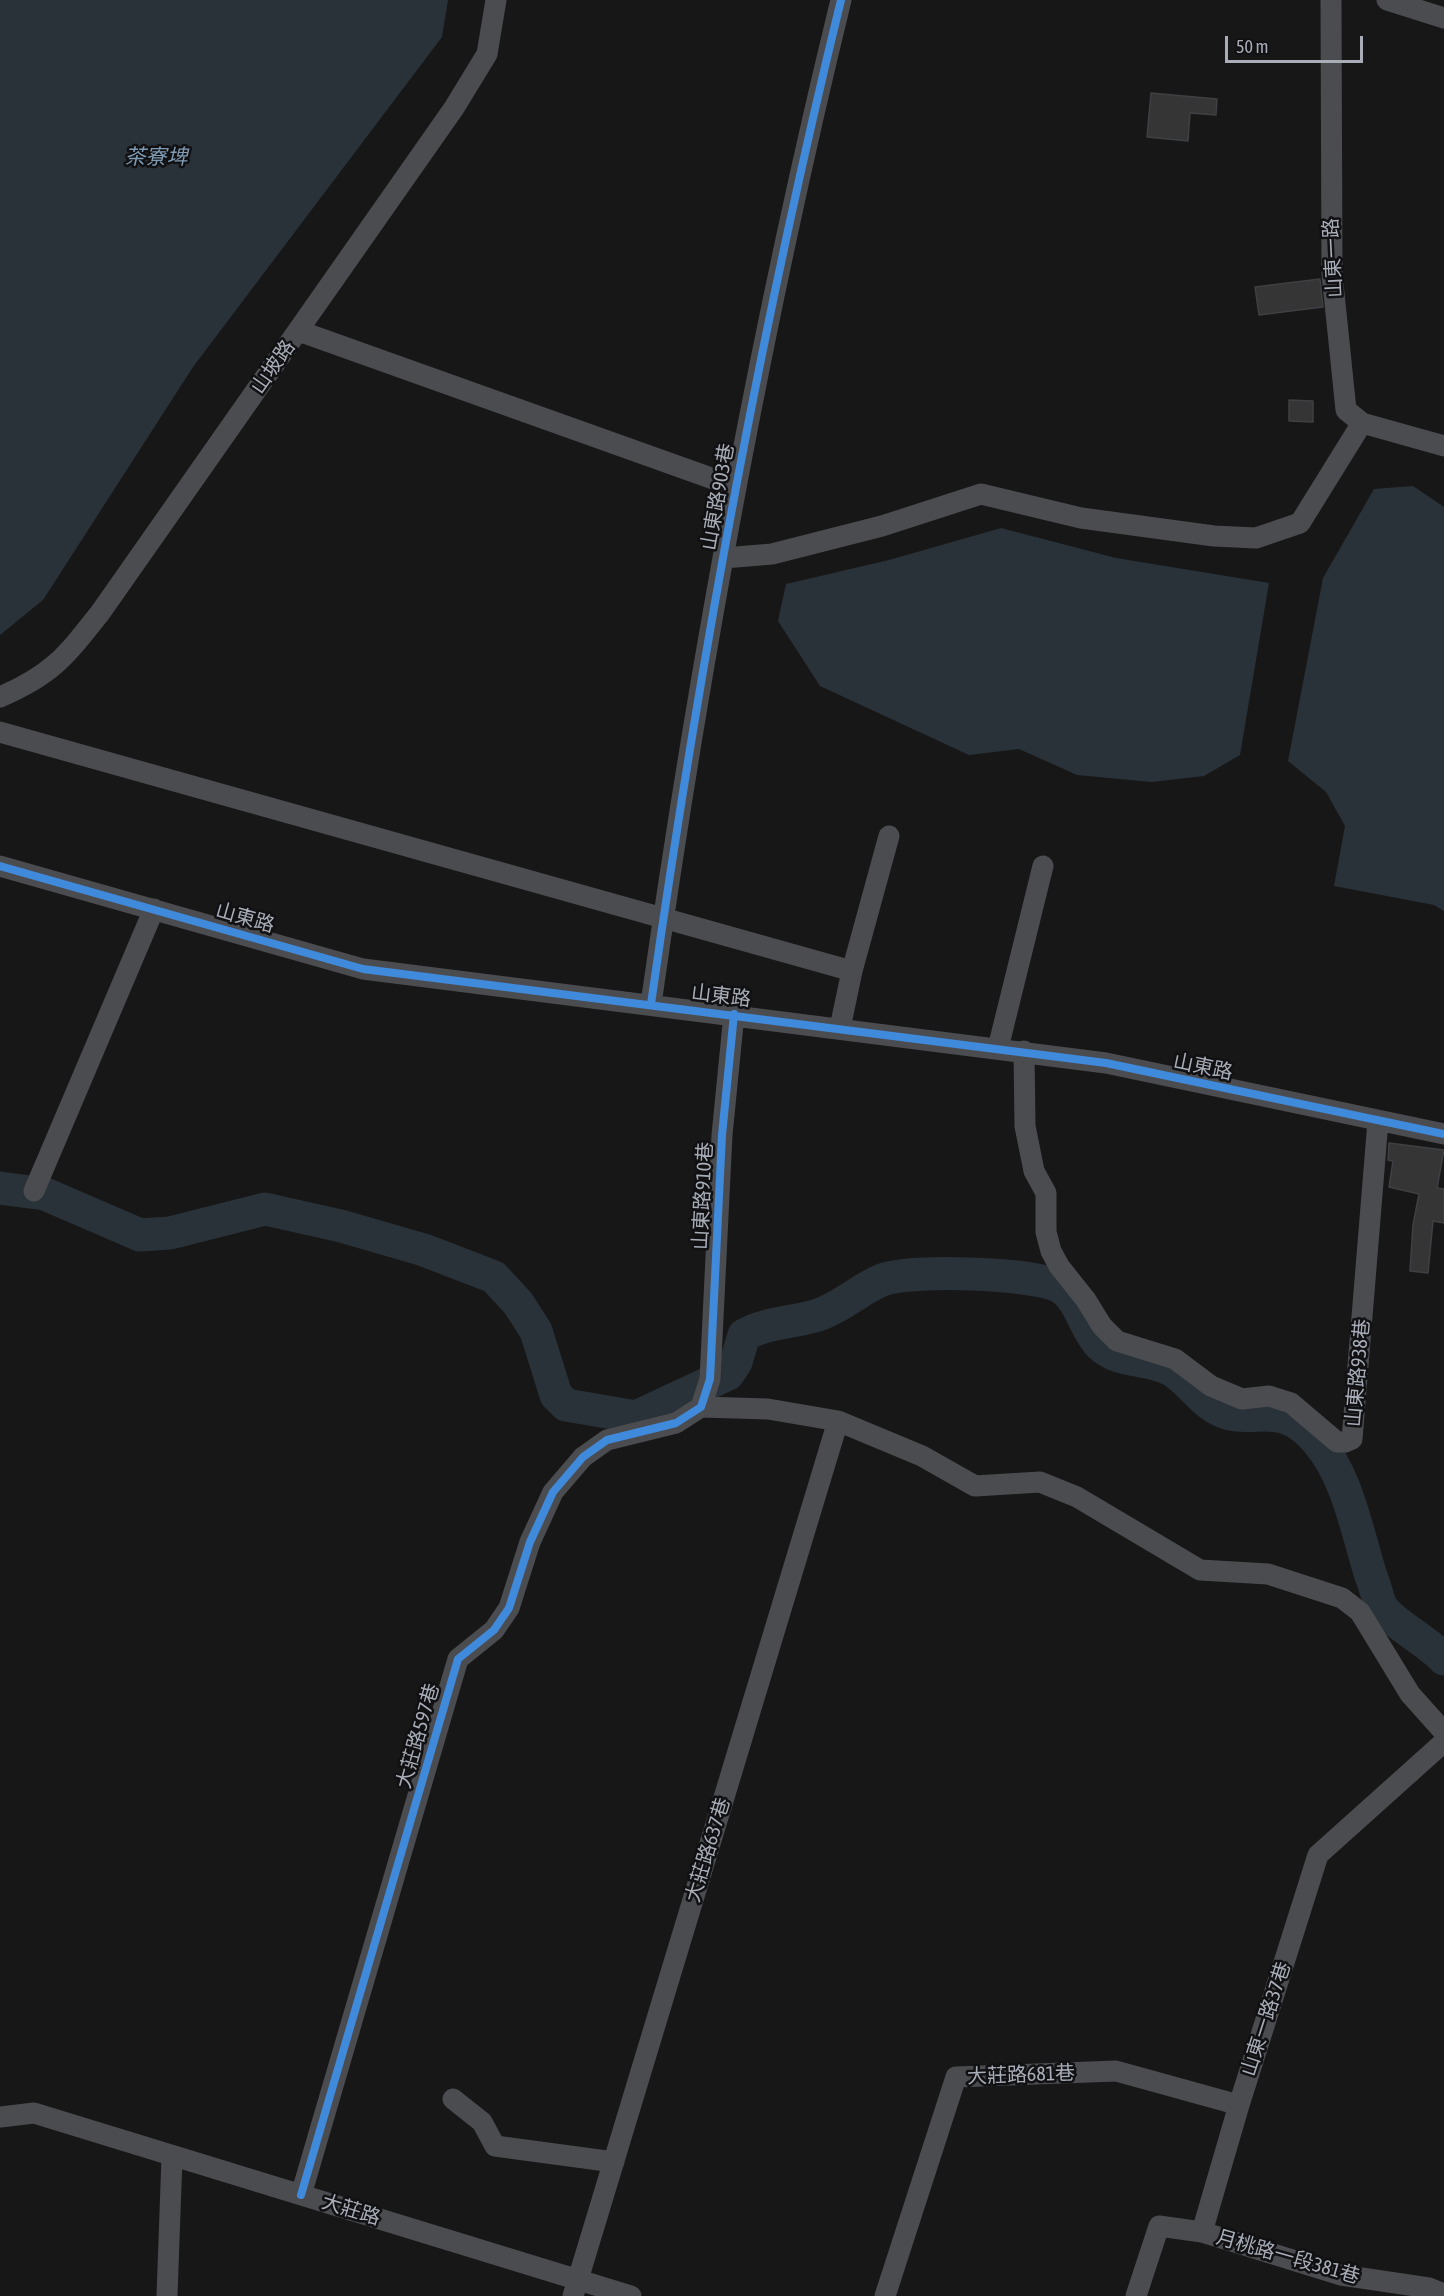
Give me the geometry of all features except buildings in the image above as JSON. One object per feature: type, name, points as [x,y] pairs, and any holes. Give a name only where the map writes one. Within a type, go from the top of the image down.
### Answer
[{"type":"street","name":"山坡路","points":[[0,697],[33,683],[65,657],[100,613],[454,108],[487,54],[496,0]]},
{"type":"street","name":"山東路903巷","points":[[651,1004],[663,919],[736,487],[798,175],[841,0]]},
{"type":"street","name":"山東一路","points":[[1331,0],[1332,274],[1346,410],[1362,423]]},
{"type":"street","points":[[1387,0],[1444,18]]},
{"type":"street","points":[[299,331],[736,487]]},
{"type":"street","points":[[724,558],[772,554],[882,526],[981,494],[1081,518],[1214,536],[1256,538],[1300,523],[1362,423],[1444,446]]},
{"type":"street","points":[[0,732],[852,971]]},
{"type":"street","points":[[840,1028],[852,971],[889,836]]},
{"type":"street","name":"山東路","points":[[0,866],[363,969],[734,1014],[1106,1063],[1444,1134]]},
{"type":"street","points":[[998,1048],[1043,866]]},
{"type":"street","points":[[34,1191],[154,909]]},
{"type":"street","name":"山東路910巷","points":[[706,1393],[722,1135],[734,1014]]},
{"type":"street","name":"山東路938巷","points":[[1024,1051],[1024,1126],[1034,1171],[1046,1193],[1046,1232],[1051,1251],[1059,1266],[1086,1300],[1102,1326],[1117,1341],[1175,1359],[1211,1386],[1232,1395],[1242,1399],[1269,1396],[1291,1403],[1337,1442],[1345,1442],[1352,1438],[1378,1121]]},
{"type":"street","points":[[706,1393],[768,1409],[838,1421],[922,1456],[975,1486],[1040,1482],[1077,1497],[1200,1570],[1268,1574],[1342,1598],[1360,1612],[1410,1695],[1444,1732]]},
{"type":"street","name":"大莊路597巷","points":[[301,2196],[458,1659],[494,1630],[509,1608],[530,1542],[554,1492],[583,1457],[607,1440],[676,1424],[706,1393]]},
{"type":"street","name":"大莊路637巷","points":[[576,2288],[838,1421]]},
{"type":"street","name":"山東一路37巷","points":[[1202,2232],[1239,2105],[1318,1855],[1444,1742]]},
{"type":"street","name":"大莊路681巷","points":[[885,2296],[956,2077],[1116,2071],[1239,2105]]},
{"type":"street","points":[[453,2099],[482,2122],[495,2146],[614,2162]]},
{"type":"street","name":"大莊路","points":[[0,2117],[34,2113],[301,2196],[576,2288],[632,2296]]},
{"type":"street","points":[[167,2296],[172,2157]]},
{"type":"street","points":[[1136,2296],[1159,2226],[1202,2232]]},
{"type":"street","name":"月桃路一段381巷","points":[[1202,2232],[1341,2275],[1429,2288],[1444,2294]]},
{"type":"water","name":"茶寮埤","points":[[0,0],[448,0],[442,37],[193,367],[43,600],[0,635]]},
{"type":"water","points":[[1413,486],[1444,507],[1444,911],[1434,905],[1334,886],[1345,826],[1326,792],[1288,761],[1323,578],[1374,489]]},
{"type":"water","points":[[1001,528],[1116,558],[1269,583],[1240,755],[1204,776],[1152,782],[1077,775],[1019,749],[969,755],[820,686],[778,621],[786,584],[889,560]]},
{"type":"waterway","points":[[0,1188],[45,1194],[140,1235],[170,1233],[265,1209],[341,1226],[424,1250],[494,1277],[518,1303],[536,1331],[556,1395],[566,1405],[636,1417],[728,1374],[736,1362],[744,1335],[771,1325],[827,1312],[882,1280],[918,1274],[971,1274],[1023,1278],[1058,1286],[1072,1298],[1090,1331],[1100,1345],[1108,1351],[1173,1371],[1208,1403],[1227,1413],[1276,1416],[1289,1419],[1303,1427],[1328,1455],[1337,1471],[1381,1606],[1393,1619],[1444,1659]]},
{"type":"cycle path","points":[[651,1004],[690,752],[734,500],[784,249],[841,0]]},
{"type":"cycle path","points":[[0,866],[363,969],[1106,1063],[1444,1134]]},
{"type":"cycle path","points":[[301,2195],[458,1659],[494,1630],[509,1608],[530,1542],[553,1492],[583,1457],[607,1440],[676,1423],[701,1407],[710,1379],[722,1135],[734,1014]]}]
